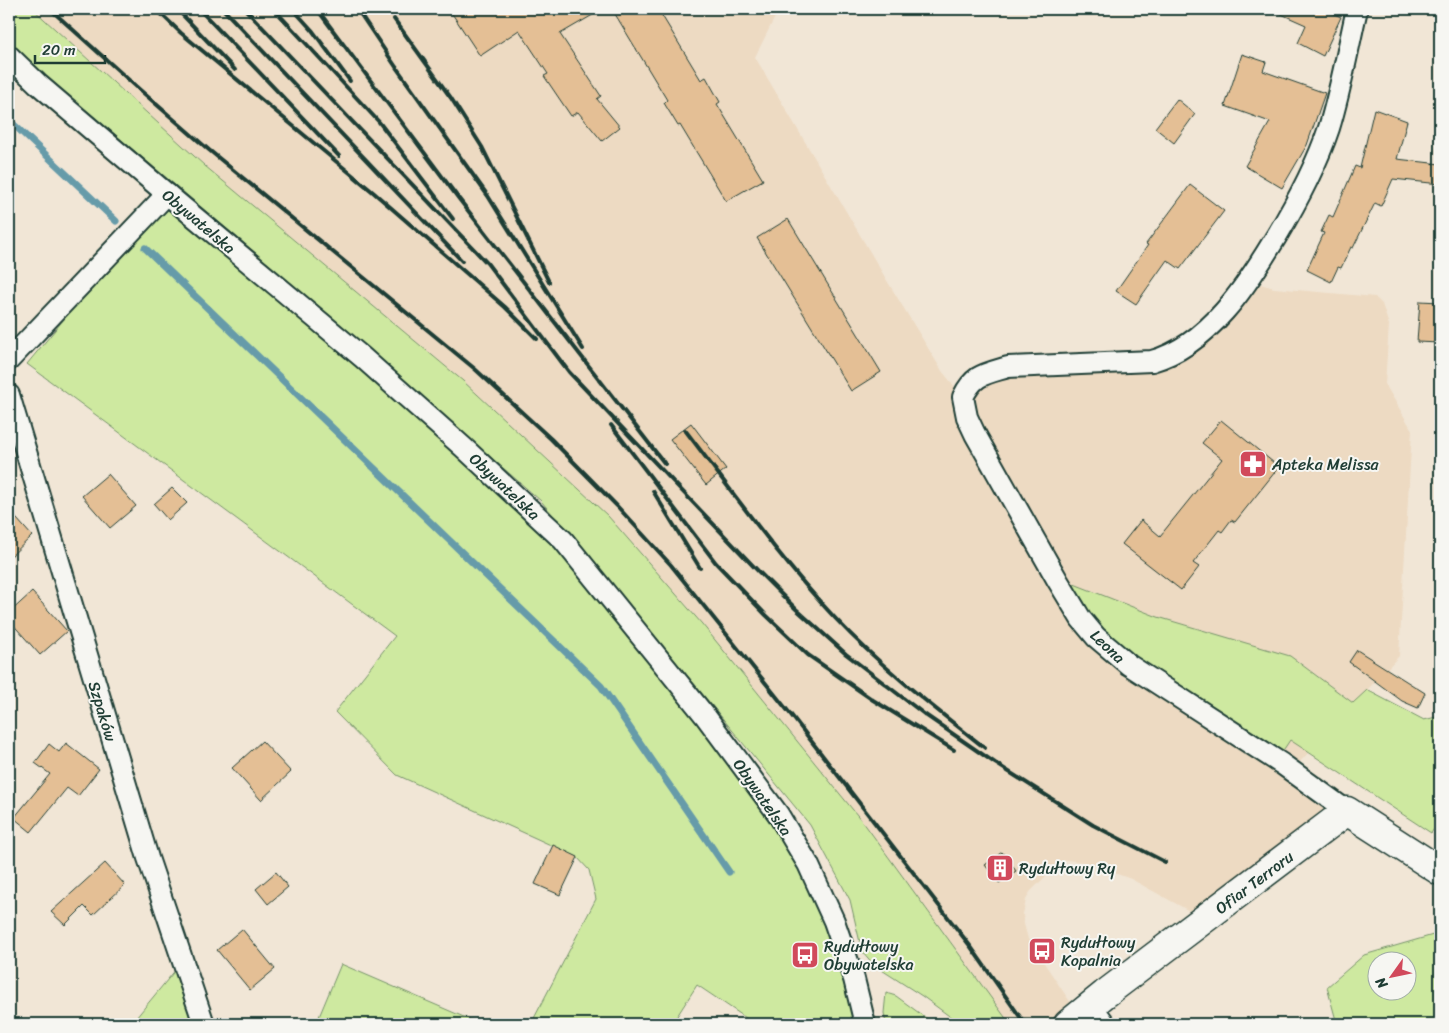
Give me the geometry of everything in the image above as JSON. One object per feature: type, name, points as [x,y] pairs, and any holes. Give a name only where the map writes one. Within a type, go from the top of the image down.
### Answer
[{"type":"street","name":"Leona","points":[[1346,811],[1282,764],[1129,665],[1096,637],[1081,619],[1058,581],[975,434],[967,417],[963,397],[974,380],[987,373],[1008,368],[1152,361],[1163,358],[1202,333],[1219,317],[1251,279],[1307,182],[1336,103],[1357,9]]},
{"type":"street","name":"Obywatelska","points":[[9,56],[38,84],[167,194],[362,357],[563,540],[706,717],[778,814],[808,864],[834,921],[854,979],[865,1024]]},
{"type":"street","points":[[9,360],[167,194]]},
{"type":"street","name":"Szpaków","points":[[9,395],[148,858],[204,1024]]},
{"type":"street","points":[[1346,811],[1440,871]]},
{"type":"street","name":"Ofiar Terroru","points":[[1098,1014],[1346,811]]},
{"type":"street","points":[[1068,1024],[1098,1014]]},
{"type":"shaded area","points":[[33,9],[779,9],[755,57],[942,371],[963,397],[974,380],[1152,361],[1257,283],[1274,288],[1375,297],[1382,304],[1389,325],[1385,384],[1412,430],[1399,656],[1296,766],[1347,811],[1204,919],[1131,879],[1084,862],[1066,860],[1056,866],[1030,892],[1023,914],[1024,924],[1028,939],[1085,1024],[1010,1024],[866,826],[702,624],[608,516],[463,381],[205,166]]},
{"type":"green space","points":[[9,9],[33,9],[205,166],[463,381],[608,516],[702,624],[866,826],[1010,1024],[960,1024],[922,996],[874,965],[862,951],[850,900],[810,825],[646,625],[541,501],[258,255],[9,45]]},
{"type":"green space","points":[[167,194],[563,540],[778,814],[863,1013],[851,1024],[755,1024],[697,985],[672,1024],[531,1024],[596,899],[589,870],[577,857],[397,775],[335,712],[395,636],[27,364]]},
{"type":"green space","points":[[1069,582],[1158,617],[1290,656],[1353,703],[1367,690],[1424,720],[1440,716],[1440,821],[1431,833],[1290,740],[1282,752],[1141,662],[1097,627]]},
{"type":"green space","points":[[1440,933],[1440,1024],[1337,1024],[1327,987],[1366,954],[1366,1000],[1416,1000],[1416,950],[1381,950]]},
{"type":"green space","points":[[182,962],[204,1024],[131,1024]]},
{"type":"green space","points":[[341,964],[480,1024],[316,1024]]},
{"type":"green space","points":[[886,993],[896,996],[934,1024],[886,1024],[884,1013]]},
{"type":"building","points":[[449,9],[603,9],[560,34],[601,96],[597,99],[620,127],[602,141],[578,112],[571,116],[544,76],[548,74],[519,30],[480,56]]},
{"type":"building","points":[[612,9],[658,9],[701,80],[706,77],[720,102],[717,104],[763,180],[726,201],[680,125],[678,126],[664,103],[667,100]]},
{"type":"building","points":[[1270,9],[1323,9],[1341,17],[1323,56],[1298,43],[1306,25]]},
{"type":"building","points":[[1242,54],[1266,62],[1263,71],[1325,93],[1307,145],[1282,188],[1245,166],[1270,122],[1225,106]]},
{"type":"building","points":[[1177,99],[1195,114],[1174,143],[1155,128]]},
{"type":"building","points":[[1374,109],[1407,121],[1397,159],[1440,164],[1440,184],[1393,179],[1381,206],[1375,203],[1353,248],[1351,247],[1341,268],[1338,267],[1331,282],[1307,270],[1324,233],[1321,232],[1329,215],[1333,217],[1355,166],[1360,168]]},
{"type":"building","points":[[1190,185],[1224,211],[1180,269],[1167,260],[1136,304],[1116,291],[1148,245],[1146,244]]},
{"type":"building","points":[[788,219],[881,372],[851,391],[757,238]]},
{"type":"building","points":[[1420,301],[1440,302],[1440,343],[1417,342]]},
{"type":"building","points":[[1221,420],[1279,467],[1235,522],[1231,520],[1222,532],[1219,530],[1193,563],[1199,567],[1181,590],[1122,544],[1141,520],[1160,536],[1222,459],[1202,443]]},
{"type":"building","points":[[691,423],[726,469],[706,485],[670,439]]},
{"type":"building","points":[[108,474],[136,506],[110,528],[82,496]]},
{"type":"building","points":[[172,488],[187,503],[168,520],[154,504]]},
{"type":"building","points":[[9,510],[32,536],[9,558]]},
{"type":"building","points":[[32,592],[67,631],[40,655],[9,620],[9,613]]},
{"type":"building","points":[[1357,650],[1425,693],[1418,708],[1402,701],[1349,662]]},
{"type":"building","points":[[262,741],[291,772],[261,800],[232,768]]},
{"type":"building","points":[[66,743],[99,769],[78,796],[67,788],[31,832],[14,818],[50,774],[35,763],[49,744],[59,752]]},
{"type":"building","points":[[553,845],[578,857],[560,895],[535,884]]},
{"type":"building","name":"Rydułtowy Ry","points":[[1002,852],[1016,871],[999,883],[985,865]]},
{"type":"building","points":[[105,863],[125,885],[93,915],[84,906],[65,925],[51,912]]},
{"type":"building","points":[[276,872],[288,887],[268,904],[256,889]]},
{"type":"building","points":[[242,929],[275,969],[250,990],[217,950]]},
{"type":"waterway","points":[[9,120],[116,221]]},
{"type":"waterway","points":[[145,248],[601,686],[729,872]]},
{"type":"railway","points":[[50,9],[209,150],[475,369],[551,439],[617,506],[671,565],[788,711],[971,947],[1025,1024]]},
{"type":"railway","points":[[156,9],[181,33],[373,192],[505,307],[537,339]]},
{"type":"railway","points":[[177,9],[235,70]]},
{"type":"railway","points":[[199,9],[339,156]]},
{"type":"railway","points":[[223,9],[462,261]]},
{"type":"railway","points":[[245,9],[487,263],[569,372],[796,609],[846,654],[924,714],[995,763],[1093,825],[1165,862]]},
{"type":"railway","points":[[274,9],[379,122],[453,219]]},
{"type":"railway","points":[[293,9],[312,30],[350,81]]},
{"type":"railway","points":[[317,9],[459,199],[665,464]]},
{"type":"railway","points":[[357,9],[488,196],[583,349]]},
{"type":"railway","points":[[394,19],[451,98],[482,147],[549,282]]},
{"type":"railway","points":[[611,425],[716,563],[808,655],[873,700],[954,750]]},
{"type":"railway","points":[[685,430],[776,549],[835,618],[852,636],[927,702],[985,748]]},
{"type":"railway","points":[[653,491],[700,568]]},
{"type":"place","name":"Apteka Melissa","points":[[1253,464]]},
{"type":"place","name":"Rydułtowy Ry","points":[[1000,868]]},
{"type":"place","name":"Rydułtowy Kopalnia","points":[[1042,951]]},
{"type":"place","name":"Rydułtowy Obywatelska","points":[[805,955]]}]
